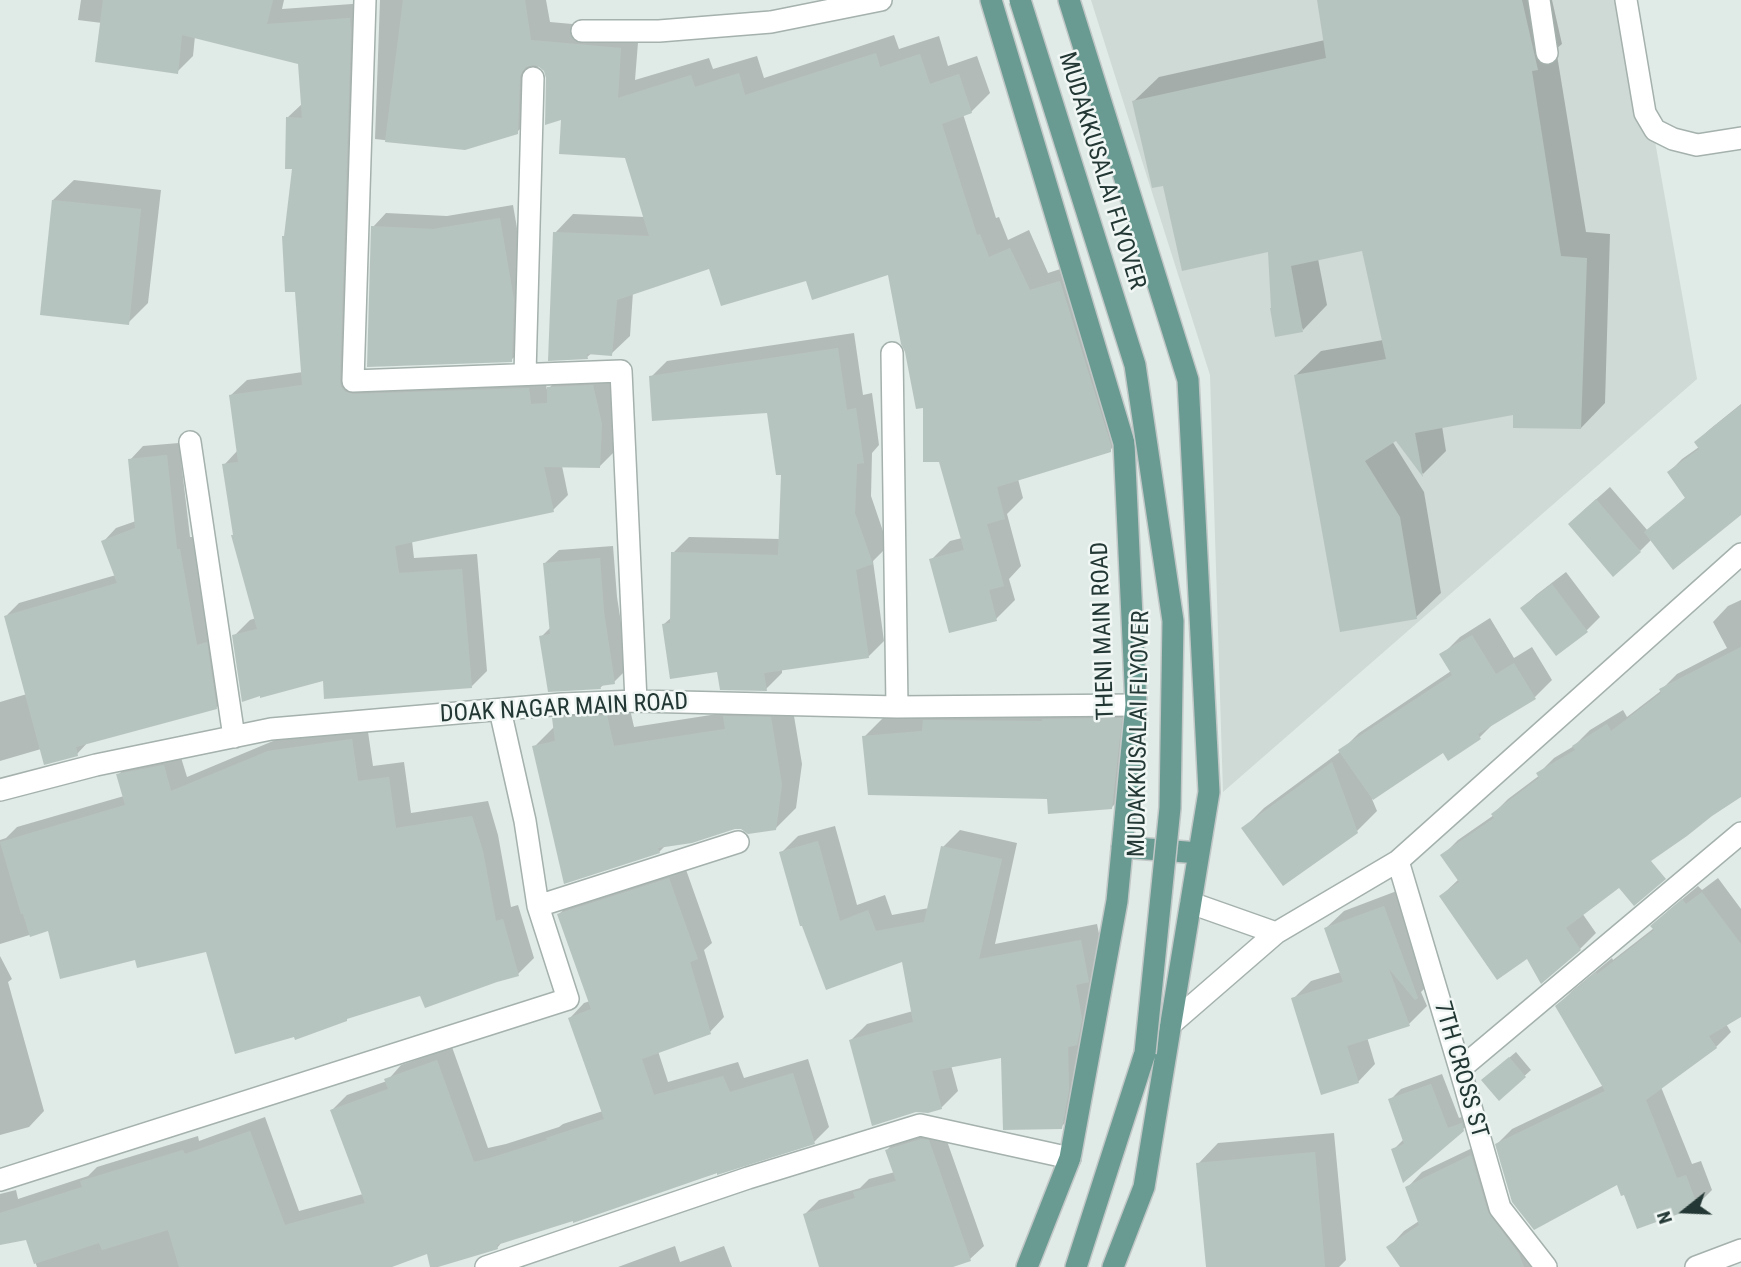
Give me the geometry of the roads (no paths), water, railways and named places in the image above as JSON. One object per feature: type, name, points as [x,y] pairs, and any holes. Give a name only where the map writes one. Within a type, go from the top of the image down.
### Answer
[{"type":"main road","name":"THENI MAIN ROAD","points":[[991,0],[1124,443],[1136,705],[1117,901],[1070,1158],[1027,1267]]},
{"type":"main road","name":"MUDAKKUSALAI FLYOVER","points":[[1020,0],[1135,365],[1173,621],[1170,808],[1145,1053],[1076,1267]]},
{"type":"main road","points":[[1069,0],[1188,380],[1209,792],[1144,1187],[1113,1267]]},
{"type":"main road","points":[[1122,847],[1199,853]]},
{"type":"street","points":[[365,0],[353,381],[621,371],[636,701]]},
{"type":"street","points":[[582,31],[659,31],[771,22],[881,0]]},
{"type":"street","points":[[1539,0],[1547,53]]},
{"type":"street","points":[[1626,0],[1645,113],[1655,130],[1673,139],[1697,145],[1741,138]]},
{"type":"street","points":[[525,374],[533,78]]},
{"type":"street","points":[[892,353],[897,707]]},
{"type":"street","points":[[190,442],[234,737]]},
{"type":"street","points":[[1171,1024],[1276,933],[1398,861],[1741,554]]},
{"type":"street","name":"DOAK NAGAR MAIN ROAD","points":[[0,790],[96,765],[271,729],[500,710],[636,701],[897,707],[1136,705]]},
{"type":"street","points":[[0,1180],[568,999],[538,906],[526,821],[500,710]]},
{"type":"street","points":[[1460,1069],[1741,833]]},
{"type":"street","points":[[538,906],[737,842]]},
{"type":"street","name":"7TH CROSS ST","points":[[1398,861],[1500,1208],[1546,1267]]},
{"type":"street","points":[[1191,903],[1276,933]]},
{"type":"street","points":[[486,1267],[748,1178],[920,1125],[1070,1158]]},
{"type":"street","points":[[1696,1267],[1741,1250]]}]
